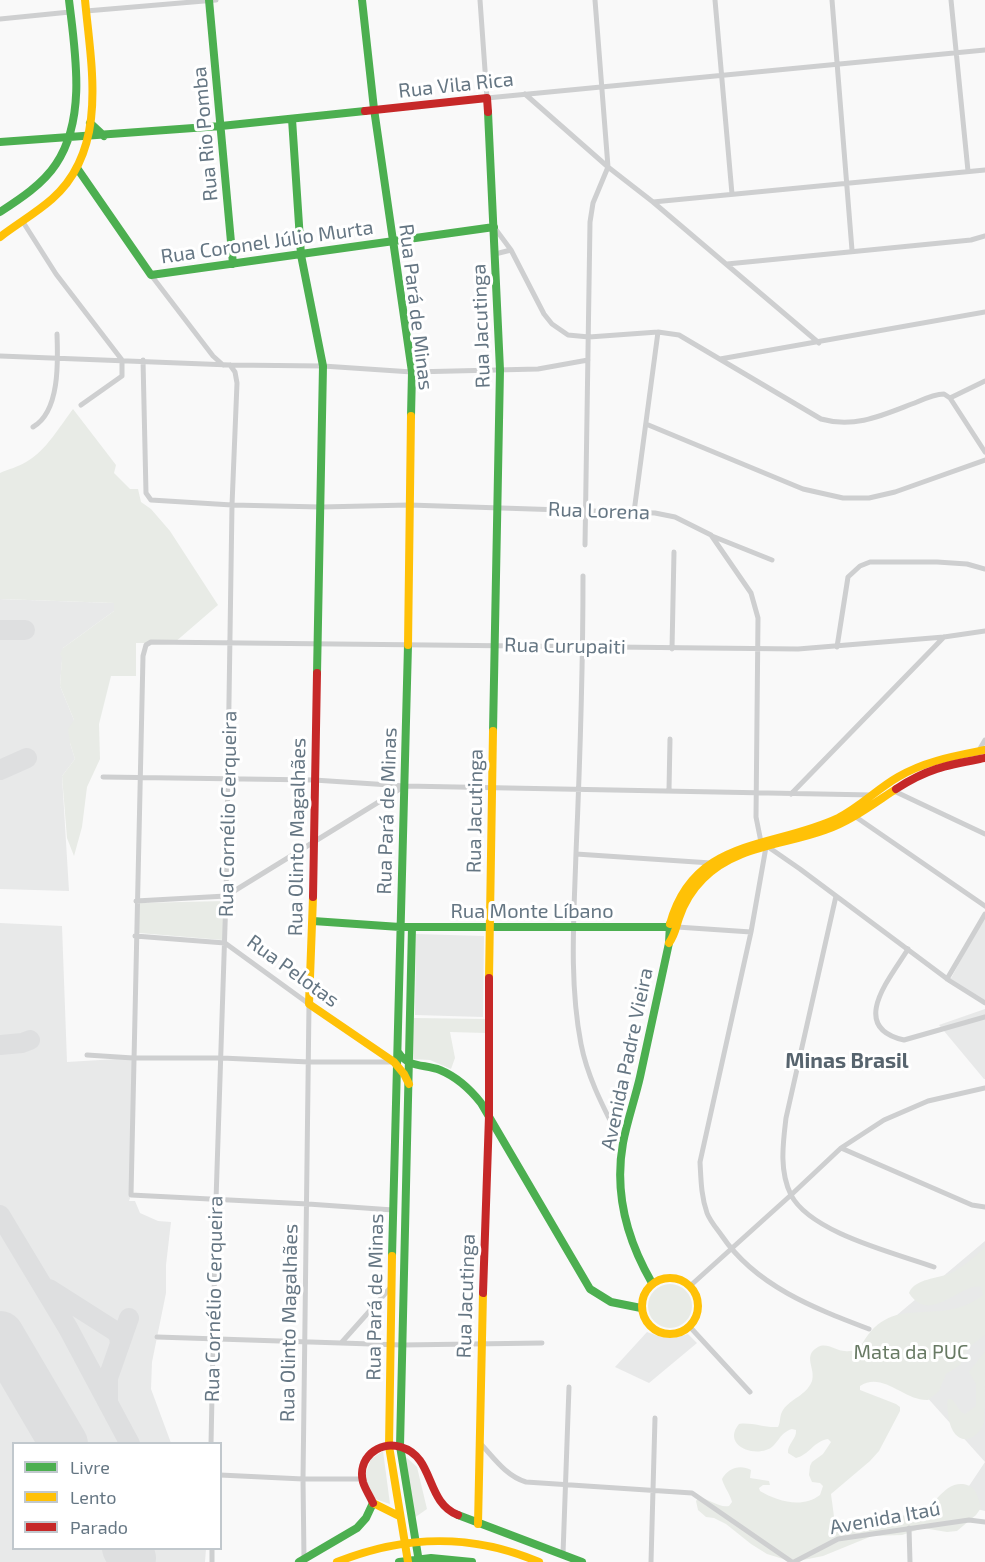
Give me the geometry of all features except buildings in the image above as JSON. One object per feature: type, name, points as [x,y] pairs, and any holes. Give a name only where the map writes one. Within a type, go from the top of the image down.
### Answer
[{"type":"main road","points":[[0,212],[39,184],[58,162],[70,137],[75,108],[75,91],[69,0]]},
{"type":"main road","points":[[0,237],[53,198],[77,168],[89,137],[93,94],[85,0]]},
{"type":"main road","name":"Rua Rio Pomba","points":[[209,0],[233,264]]},
{"type":"main road","name":"Rua Pará de Minas","points":[[362,0],[374,109],[412,372],[405,786],[395,1063],[389,1446],[408,1562]]},
{"type":"main road","name":"Rua Vila Rica","points":[[0,142],[221,126],[487,98]]},
{"type":"main road","name":"Rua Jacutinga","points":[[478,1524],[478,1442],[489,1116],[489,926],[500,370],[487,98]]},
{"type":"main road","name":"Rua Olinto Magalhães","points":[[292,119],[301,255],[323,366],[313,921],[309,1004]]},
{"type":"main road","points":[[90,123],[104,136]]},
{"type":"main road","points":[[77,168],[151,275]]},
{"type":"main road","name":"Rua Coronel Júlio Murta","points":[[151,275],[494,227]]},
{"type":"main road","points":[[876,798],[939,767],[982,755]]},
{"type":"main road","points":[[673,927],[677,903],[694,878],[728,852],[763,844],[852,814],[876,798],[900,776],[937,760],[982,755]]},
{"type":"main road","points":[[673,927],[687,901],[709,873],[734,857],[763,844]]},
{"type":"main road","name":"Rua Monte Líbano","points":[[313,921],[400,927],[673,927]]},
{"type":"main road","name":"Rua Pará de Minas","points":[[412,927],[400,1446],[419,1562]]},
{"type":"main road","name":"Avenida Padre Vieira","points":[[652,1284],[637,1259],[624,1222],[620,1186],[623,1146],[669,944],[668,935],[673,927]]},
{"type":"main road","name":"Rua Pelotas","points":[[309,1004],[395,1063],[409,1083]]},
{"type":"main road","points":[[397,1051],[400,1058],[409,1065],[438,1070],[461,1082],[481,1103],[590,1288],[611,1302],[641,1308]]},
{"type":"main road","points":[[671,1277],[690,1286],[698,1302],[695,1319],[690,1327],[681,1333],[670,1335],[659,1333],[650,1327],[641,1308],[646,1290],[652,1284],[671,1277]]},
{"type":"main road","points":[[399,1516],[373,1503],[362,1479],[362,1466],[371,1451],[379,1447],[400,1446],[417,1455],[423,1462],[434,1493],[451,1512],[582,1562]]},
{"type":"main road","points":[[302,1561],[357,1528],[366,1518],[373,1503]]},
{"type":"main road","points":[[337,1562],[380,1547],[428,1541],[460,1541],[510,1550],[538,1562]]},
{"type":"main road","points":[[399,1562],[431,1558],[472,1562]]},
{"type":"street","points":[[86,11],[216,0]]},
{"type":"street","points":[[480,0],[487,98]]},
{"type":"street","points":[[585,544],[590,222],[593,203],[608,167],[595,0]]},
{"type":"street","points":[[715,0],[732,194]]},
{"type":"street","points":[[832,0],[852,250]]},
{"type":"street","points":[[951,0],[968,171]]},
{"type":"street","points":[[0,19],[70,12]]},
{"type":"street","points":[[525,94],[985,50]]},
{"type":"street","name":"Rua Vila Rica","points":[[487,98],[525,94],[608,167],[653,202],[819,343]]},
{"type":"street","points":[[653,202],[985,170]]},
{"type":"street","points":[[23,222],[56,274],[122,360],[122,376],[81,405]]},
{"type":"street","points":[[494,227],[511,250],[544,314],[552,324],[568,335],[589,337],[658,332],[679,335],[821,419],[829,421],[862,422],[944,394],[950,398],[985,452]]},
{"type":"street","points":[[727,264],[985,237]]},
{"type":"street","points":[[495,254],[511,250]]},
{"type":"street","points":[[151,275],[213,356],[223,364]]},
{"type":"street","points":[[720,359],[985,312]]},
{"type":"street","points":[[634,512],[658,332]]},
{"type":"street","points":[[33,428],[46,415],[55,392],[58,358],[57,334]]},
{"type":"street","points":[[0,356],[231,365],[323,366],[412,372],[538,369],[588,360]]},
{"type":"street","name":"Rua Lorena","points":[[143,360],[146,493],[148,499],[154,501],[232,505],[321,507],[409,505],[655,513],[675,517],[711,535],[751,593],[758,618],[756,817],[763,844],[751,932],[700,1162],[702,1193],[708,1215],[730,1249],[767,1281],[808,1305],[868,1329]]},
{"type":"street","name":"Rua Cornélio Cerqueira","points":[[211,1442],[229,780],[232,505],[237,383],[231,365]]},
{"type":"street","points":[[950,398],[984,381]]},
{"type":"street","points":[[646,424],[803,489],[843,498],[869,498],[895,492],[985,460]]},
{"type":"street","points":[[711,535],[772,560]]},
{"type":"street","points":[[672,649],[674,552]]},
{"type":"street","points":[[837,646],[848,577],[860,567],[870,562],[967,564],[985,569]]},
{"type":"street","points":[[583,576],[583,647],[573,928],[576,1006],[581,1045],[590,1079],[623,1146]]},
{"type":"street","name":"Rua Curupaiti","points":[[139,778],[143,656],[146,645],[151,642],[672,649],[758,648],[837,646],[944,637],[985,631]]},
{"type":"street","points":[[791,794],[944,637]]},
{"type":"street","points":[[669,790],[670,739]]},
{"type":"street","points":[[982,755],[985,740]]},
{"type":"street","points":[[103,777],[314,780],[405,786],[492,788],[756,792],[876,798]]},
{"type":"street","points":[[139,778],[131,1196],[393,1210]]},
{"type":"street","points":[[136,901],[226,896],[405,786]]},
{"type":"street","points":[[894,790],[985,834]]},
{"type":"street","points":[[852,814],[985,906]]},
{"type":"street","points":[[763,844],[947,979],[985,1003]]},
{"type":"street","points":[[576,854],[711,863]]},
{"type":"street","points":[[836,896],[786,1118],[782,1152],[784,1174],[791,1195],[809,1216],[833,1230],[934,1267]]},
{"type":"street","points":[[947,979],[985,914]]},
{"type":"street","name":"Rua Monte Líbano","points":[[673,927],[751,932]]},
{"type":"street","name":"Rua Pelotas","points":[[135,936],[225,943],[309,1004]]},
{"type":"street","points":[[908,949],[877,999],[875,1009],[879,1027],[892,1037],[904,1040],[985,1017]]},
{"type":"street","name":"Rua Olinto Magalhães","points":[[302,1561],[309,1004]]},
{"type":"street","points":[[87,1054],[134,1058],[395,1063]]},
{"type":"street","points":[[690,1286],[841,1148],[884,1120],[928,1101],[985,1088]]},
{"type":"street","points":[[841,1148],[972,1205],[985,1207]]},
{"type":"street","points":[[342,1342],[392,1286]]},
{"type":"street","points":[[690,1327],[750,1392]]},
{"type":"street","points":[[157,1337],[402,1345],[481,1342],[542,1343]]},
{"type":"street","points":[[563,1554],[569,1387]]},
{"type":"street","points":[[651,1562],[655,1489],[655,1418]]},
{"type":"street","points":[[478,1442],[516,1479],[526,1482],[692,1493],[793,1562]]},
{"type":"street","points":[[222,1475],[362,1479]]},
{"type":"street","name":"Avenida Itaú","points":[[793,1562],[838,1539],[969,1520],[985,1522]]},
{"type":"street","points":[[909,1528],[910,1562]]},
{"type":"shaded area","points":[[0,599],[114,603],[114,611],[63,648],[60,686],[74,720],[70,743],[75,759],[62,776],[69,891],[0,889]]},
{"type":"shaded area","points":[[985,915],[985,1002],[950,980]]},
{"type":"shaded area","points":[[0,923],[62,926],[67,1062],[133,1058],[131,1195],[129,1201],[135,1201],[140,1213],[158,1221],[171,1222],[166,1265],[166,1293],[152,1362],[151,1389],[171,1442],[12,1442],[12,1550],[206,1550],[205,1562],[0,1562]]},
{"type":"shaded area","points":[[416,934],[484,936],[483,1017],[415,1015]]},
{"type":"shaded area","points":[[985,1009],[985,1079],[984,1079],[939,1025]]},
{"type":"shaded area","points":[[985,1241],[985,1462],[872,1336]]},
{"type":"shaded area","points":[[647,1332],[661,1337],[674,1338],[688,1334],[697,1343],[649,1383],[615,1367]]},
{"type":"shaded area","points":[[985,1462],[985,1511],[957,1504]]},
{"type":"green space","points":[[73,409],[116,465],[114,473],[130,489],[138,489],[141,502],[151,509],[170,531],[218,605],[174,643],[136,643],[136,676],[111,676],[99,724],[100,759],[87,787],[82,827],[74,856],[67,838],[62,776],[75,759],[68,729],[74,720],[60,686],[62,658],[60,654],[63,648],[114,611],[114,603],[0,599],[0,473],[23,464],[40,451]]},
{"type":"green space","points":[[224,901],[223,940],[139,933],[139,903]]},
{"type":"green space","points":[[414,1018],[485,1019],[486,1033],[450,1032],[455,1058],[451,1069],[430,1060],[411,1059]]},
{"type":"green space","name":"Mata da PUC","points":[[985,1247],[985,1335],[969,1347],[960,1365],[946,1374],[939,1391],[928,1400],[910,1396],[877,1382],[869,1382],[860,1386],[860,1390],[896,1404],[900,1407],[900,1411],[879,1451],[831,1494],[835,1524],[838,1527],[875,1518],[917,1513],[956,1484],[968,1485],[976,1493],[981,1508],[976,1515],[957,1531],[947,1532],[923,1528],[902,1535],[872,1536],[823,1556],[793,1562],[767,1554],[726,1524],[706,1517],[698,1510],[696,1501],[699,1497],[722,1506],[729,1506],[732,1502],[722,1479],[728,1472],[739,1467],[751,1470],[750,1478],[769,1481],[770,1485],[763,1485],[759,1488],[760,1491],[774,1498],[798,1503],[820,1495],[823,1486],[812,1482],[809,1475],[810,1466],[823,1454],[831,1442],[828,1439],[819,1442],[805,1454],[796,1458],[788,1453],[796,1433],[796,1430],[792,1429],[770,1448],[752,1451],[736,1442],[735,1431],[739,1424],[778,1427],[783,1410],[806,1390],[812,1381],[810,1358],[818,1347],[825,1346],[842,1351],[859,1350],[871,1331],[885,1320],[900,1314],[949,1310],[966,1305],[983,1295],[981,1287],[973,1287],[936,1304],[926,1305],[917,1302],[909,1293],[916,1284],[955,1271]]},
{"type":"green space","points":[[670,1284],[678,1285],[686,1290],[691,1298],[691,1314],[686,1322],[678,1327],[670,1328],[662,1327],[654,1322],[649,1314],[648,1306],[649,1298],[654,1290],[662,1285]]},
{"type":"green space","name":"Mata da PUC","points":[[985,1351],[984,1422],[975,1436],[961,1438],[953,1431],[950,1424],[948,1399],[952,1399],[965,1414],[976,1406],[976,1384],[969,1372]]},
{"type":"green space","points":[[383,1451],[390,1504],[375,1499],[364,1478],[371,1459]]},
{"type":"green space","points":[[406,1457],[417,1467],[427,1509],[414,1518]]},
{"type":"taxiway","points":[[0,630],[25,630]]},
{"type":"taxiway","points":[[0,770],[27,758]]},
{"type":"taxiway","points":[[0,1045],[30,1040]]},
{"type":"taxiway","points":[[0,1215],[68,1328],[129,1442]]},
{"type":"taxiway","points":[[49,1289],[115,1331],[119,1336],[120,1344]]},
{"type":"taxiway","points":[[108,1402],[108,1378],[129,1318]]},
{"type":"taxiway","points":[[129,1553],[136,1550]]},
{"type":"runway","points":[[0,1335],[63,1442]]},
{"type":"runway","points":[[127,1550],[132,1558]]},
{"type":"traffic: fast","points":[[0,212],[38,185],[56,164],[66,146],[72,126],[76,84],[76,62],[69,0]]},
{"type":"traffic: fast","points":[[209,0],[233,264]]},
{"type":"traffic: fast","points":[[362,0],[374,109],[412,372],[411,416]]},
{"type":"traffic: fast","points":[[0,142],[221,126],[365,111]]},
{"type":"traffic: fast","points":[[488,112],[500,370],[493,731]]},
{"type":"traffic: fast","points":[[292,119],[301,255],[323,366],[317,673]]},
{"type":"traffic: fast","points":[[90,123],[104,136]]},
{"type":"traffic: fast","points":[[77,168],[151,275],[494,227]]},
{"type":"traffic: fast","points":[[392,1256],[408,645]]},
{"type":"traffic: fast","points":[[313,921],[400,927],[674,927]]},
{"type":"traffic: fast","points":[[652,1283],[629,1233],[620,1180],[625,1135],[669,943],[670,924]]},
{"type":"traffic: fast","points":[[412,927],[400,1446],[419,1562]]},
{"type":"traffic: fast","points":[[398,1052],[411,1063],[446,1073],[472,1093],[481,1103],[590,1289],[611,1302],[641,1308]]},
{"type":"traffic: fast","points":[[299,1562],[357,1528],[366,1518],[373,1503]]},
{"type":"traffic: fast","points":[[458,1515],[582,1562]]},
{"type":"traffic: fast","points":[[399,1562],[431,1558],[472,1562]]},
{"type":"traffic: slow","points":[[0,237],[52,199],[70,179],[82,156],[89,131],[92,106],[85,0]]},
{"type":"traffic: slow","points":[[408,645],[411,416]]},
{"type":"traffic: slow","points":[[489,978],[493,731]]},
{"type":"traffic: slow","points":[[670,924],[681,896],[697,875],[716,860],[738,850],[813,828],[838,818],[908,771],[940,760],[985,750]]},
{"type":"traffic: slow","points":[[669,943],[689,897],[699,883],[716,868],[745,853],[835,826],[862,812],[896,789]]},
{"type":"traffic: slow","points":[[313,897],[309,1004],[394,1062],[409,1084]]},
{"type":"traffic: slow","points":[[392,1256],[389,1446],[408,1562]]},
{"type":"traffic: slow","points":[[664,1278],[676,1278],[686,1282],[694,1290],[698,1306],[694,1322],[686,1330],[676,1334],[664,1334],[654,1330],[646,1322],[642,1312],[642,1300],[646,1290],[654,1282],[664,1278]]},
{"type":"traffic: slow","points":[[478,1524],[483,1293]]},
{"type":"traffic: slow","points":[[373,1503],[399,1516]]},
{"type":"traffic: slow","points":[[337,1562],[388,1547],[413,1542],[438,1541],[488,1546],[539,1562]]},
{"type":"traffic: jam","points":[[365,111],[487,98],[488,112]]},
{"type":"traffic: jam","points":[[313,897],[317,673]]},
{"type":"traffic: jam","points":[[896,789],[918,776],[939,768],[985,758]]},
{"type":"traffic: jam","points":[[483,1293],[489,1116],[489,978]]},
{"type":"traffic: jam","points":[[373,1503],[363,1482],[363,1466],[366,1459],[371,1453],[385,1446],[401,1447],[412,1452],[420,1460],[440,1500],[447,1509],[458,1515]]},
{"type":"district","name":"Minas Brasil","points":[[847,1061]]}]
